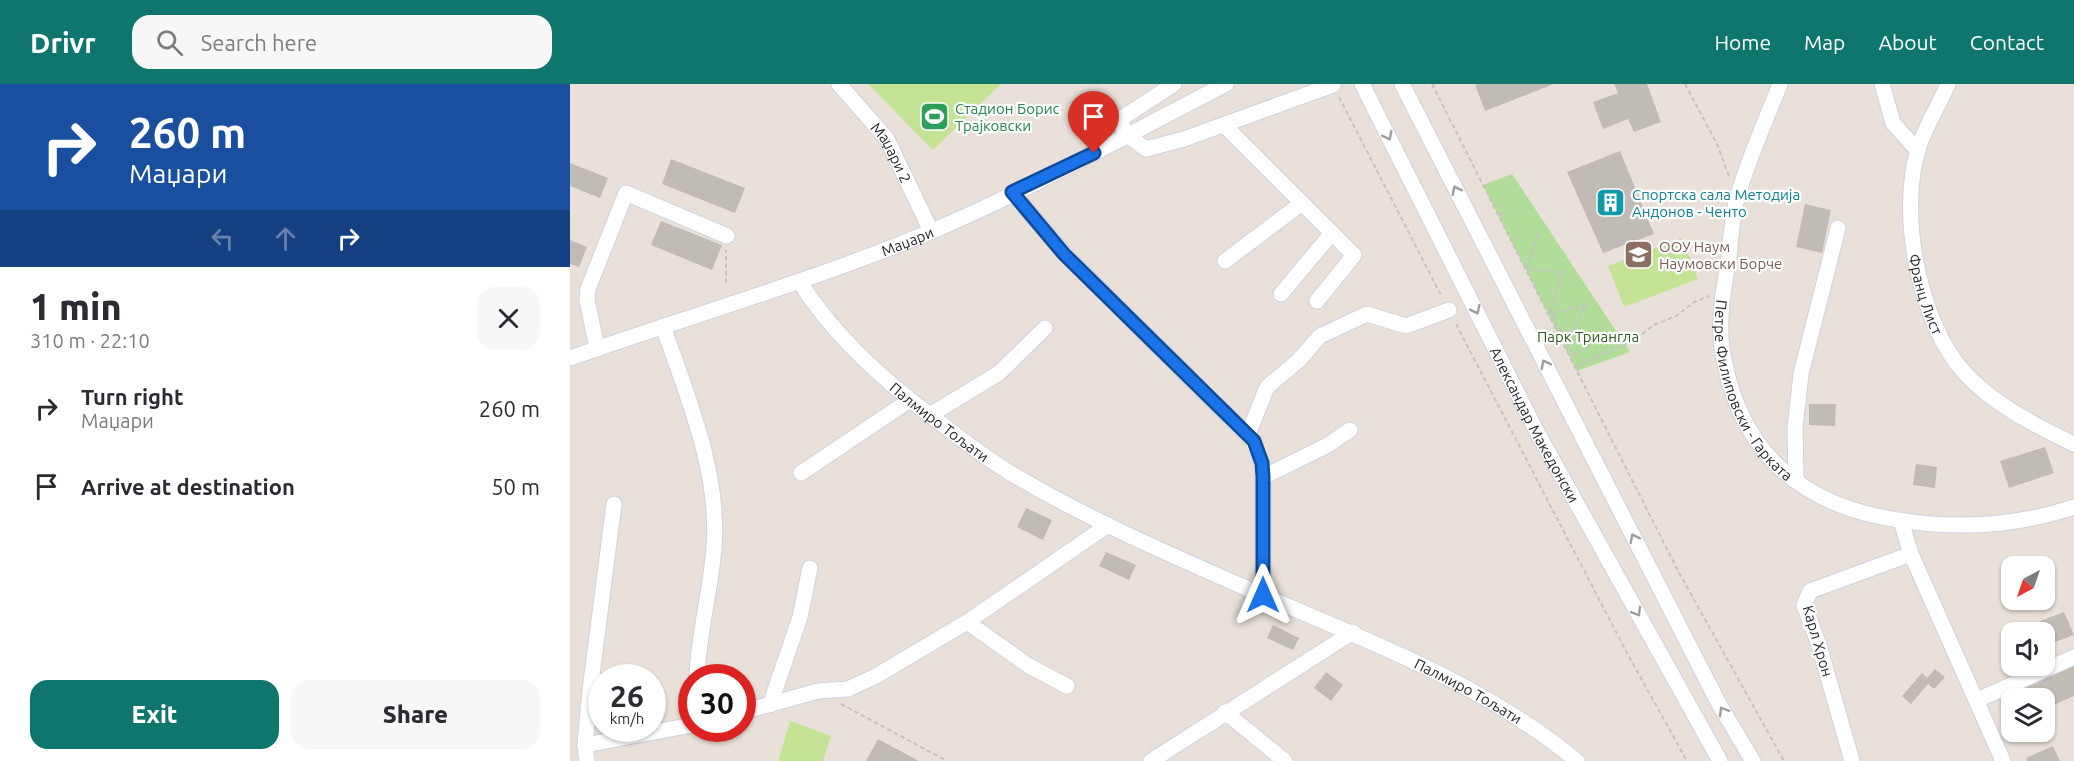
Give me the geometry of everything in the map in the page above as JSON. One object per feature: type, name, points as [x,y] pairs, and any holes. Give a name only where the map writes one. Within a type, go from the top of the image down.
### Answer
[{"type":"street","name":"Маџари 2","points":[[839,84],[886,139],[931,231]]},
{"type":"street","points":[[1174,84],[1119,120],[1127,135],[1146,149],[1224,125],[1333,85]]},
{"type":"street","name":"Маџари","points":[[570,358],[799,281],[931,231],[1226,84]]},
{"type":"street","name":"Александар Македонски","points":[[1362,84],[1537,432],[1720,761]]},
{"type":"street","points":[[1402,84],[1719,704],[1753,761]]},
{"type":"street","name":"Петре Филиповски - Гарката","points":[[1780,84],[1737,196],[1724,290],[1722,346],[1736,407],[1760,446],[1796,481],[1812,493],[1832,502],[1901,521],[1972,526],[2026,520],[2074,507]]},
{"type":"street","points":[[1882,84],[1893,123],[1917,151]]},
{"type":"street","name":"Франц Лист","points":[[1948,84],[1917,151],[1911,200],[1914,262],[1932,317],[1955,361],[1990,395],[2027,421],[2074,444]]},
{"type":"street","points":[[1224,125],[1354,255],[1317,301]]},
{"type":"street","points":[[1012,192],[1064,254],[1248,435],[1258,451],[1263,477],[1263,595]]},
{"type":"street","points":[[597,348],[587,300],[588,289],[626,193],[727,236]]},
{"type":"street","points":[[1225,261],[1302,203]]},
{"type":"street","name":"Петре Филиповски - Гарката","points":[[1796,481],[1795,428],[1801,374],[1838,228]]},
{"type":"street","points":[[1281,294],[1332,233]]},
{"type":"street","name":"Палмиро Тољати","points":[[799,281],[841,335],[910,400],[978,452],[1018,477],[1107,525],[1420,662],[1551,740],[1577,761]]},
{"type":"street","points":[[1248,435],[1268,387],[1299,360],[1320,336],[1367,314],[1406,326],[1449,310]]},
{"type":"street","points":[[663,326],[693,413],[713,504],[714,547],[698,642],[697,664]]},
{"type":"street","points":[[930,415],[999,372],[1045,328]]},
{"type":"street","points":[[801,473],[910,400]]},
{"type":"street","points":[[1263,477],[1326,446],[1350,430]]},
{"type":"street","points":[[587,761],[585,745],[614,504]]},
{"type":"street","points":[[1901,521],[1911,554],[2001,755],[1987,761]]},
{"type":"street","points":[[756,708],[818,691],[848,689],[876,676],[967,622],[1107,525]]},
{"type":"street","name":"Карл Хрон","points":[[1852,761],[1819,645],[1804,605],[1806,597],[1810,591],[1911,554]]},
{"type":"street","points":[[770,705],[800,617],[810,568]]},
{"type":"street","points":[[967,622],[1029,666],[1067,686]]},
{"type":"street","points":[[1151,761],[1353,632]]},
{"type":"street","points":[[1977,700],[2074,657]]},
{"type":"street","points":[[1225,712],[1285,761]]},
{"type":"street","points":[[585,745],[678,728]]},
{"type":"path","points":[[1432,84],[1571,355]]},
{"type":"path","points":[[1685,84],[1717,144],[1737,196]]},
{"type":"path","points":[[1333,85],[1616,632],[1687,761]]},
{"type":"path","points":[[1498,215],[1507,211]]},
{"type":"path","points":[[1526,269],[1538,234]]},
{"type":"path","points":[[726,283],[727,236]]},
{"type":"path","points":[[1526,269],[1563,272],[1550,310],[1567,342],[1575,367],[1677,569],[1784,761]]},
{"type":"path","points":[[1575,367],[1634,340],[1654,325],[1676,316],[1694,302],[1724,290]]},
{"type":"path","points":[[1552,313],[1586,305],[1567,342]]},
{"type":"path","points":[[1571,355],[1594,343]]},
{"type":"path","points":[[838,702],[947,761]]},
{"type":"green space","name":"Стадион Борис Трајковски","points":[[868,84],[1001,84],[933,150]]},
{"type":"green space","name":"Парк Триангла","points":[[1512,174],[1630,352],[1577,371],[1483,185]]},
{"type":"green space","points":[[1682,238],[1698,279],[1624,307],[1608,266]]},
{"type":"green space","points":[[790,721],[831,736],[823,761],[778,761]]},
{"type":"building","points":[[1554,84],[1485,111],[1475,85]]},
{"type":"building","points":[[1614,84],[1647,84],[1661,122],[1634,132],[1628,119],[1603,129],[1593,102],[1618,93]]},
{"type":"building","name":"Спортска сала Методија Андонов - Ченто","points":[[1620,151],[1654,234],[1603,253],[1567,172]]},
{"type":"building","points":[[671,159],[745,188],[735,213],[662,184]]},
{"type":"building","points":[[570,163],[608,178],[600,198],[570,186]]},
{"type":"building","points":[[1805,204],[1831,210],[1822,253],[1796,247]]},
{"type":"building","points":[[661,221],[722,245],[712,270],[651,245]]},
{"type":"building","points":[[570,240],[587,247],[579,267],[570,264]]},
{"type":"building","points":[[1809,404],[1836,404],[1835,426],[1809,425]]},
{"type":"building","points":[[2045,447],[2054,473],[2009,488],[2000,461]]},
{"type":"building","points":[[1916,464],[1937,467],[1935,488],[1913,485]]},
{"type":"building","points":[[1026,508],[1052,520],[1043,540],[1017,527]]},
{"type":"building","points":[[1106,552],[1136,565],[1129,580],[1099,566]]},
{"type":"building","points":[[2064,612],[2074,635],[2055,642],[2055,622],[2038,622]]},
{"type":"building","points":[[1273,625],[1299,638],[1293,650],[1267,638]]},
{"type":"building","points":[[2074,666],[2074,696],[2055,704],[2055,688],[2024,688],[2055,676]]},
{"type":"building","points":[[1935,669],[1945,677],[1934,689],[1928,684],[1911,704],[1902,696],[1922,673],[1927,678]]},
{"type":"building","points":[[1326,672],[1343,685],[1331,701],[1314,688]]},
{"type":"building","points":[[878,739],[919,761],[866,761]]},
{"type":"building","points":[[2053,746],[2060,761],[2027,761],[2026,758]]},
{"type":"place","name":"Стадион Борис Трајковски","points":[[934,117]]},
{"type":"place","name":"Спортска сала Методија Андонов - Ченто","points":[[1611,203]]},
{"type":"place","name":"ООУ Наум Наумовски Борче","points":[[1638,255]]},
{"type":"route","points":[[1094,153],[1012,192],[1064,254],[1254,441],[1262,463],[1263,477],[1263,595]]}]
